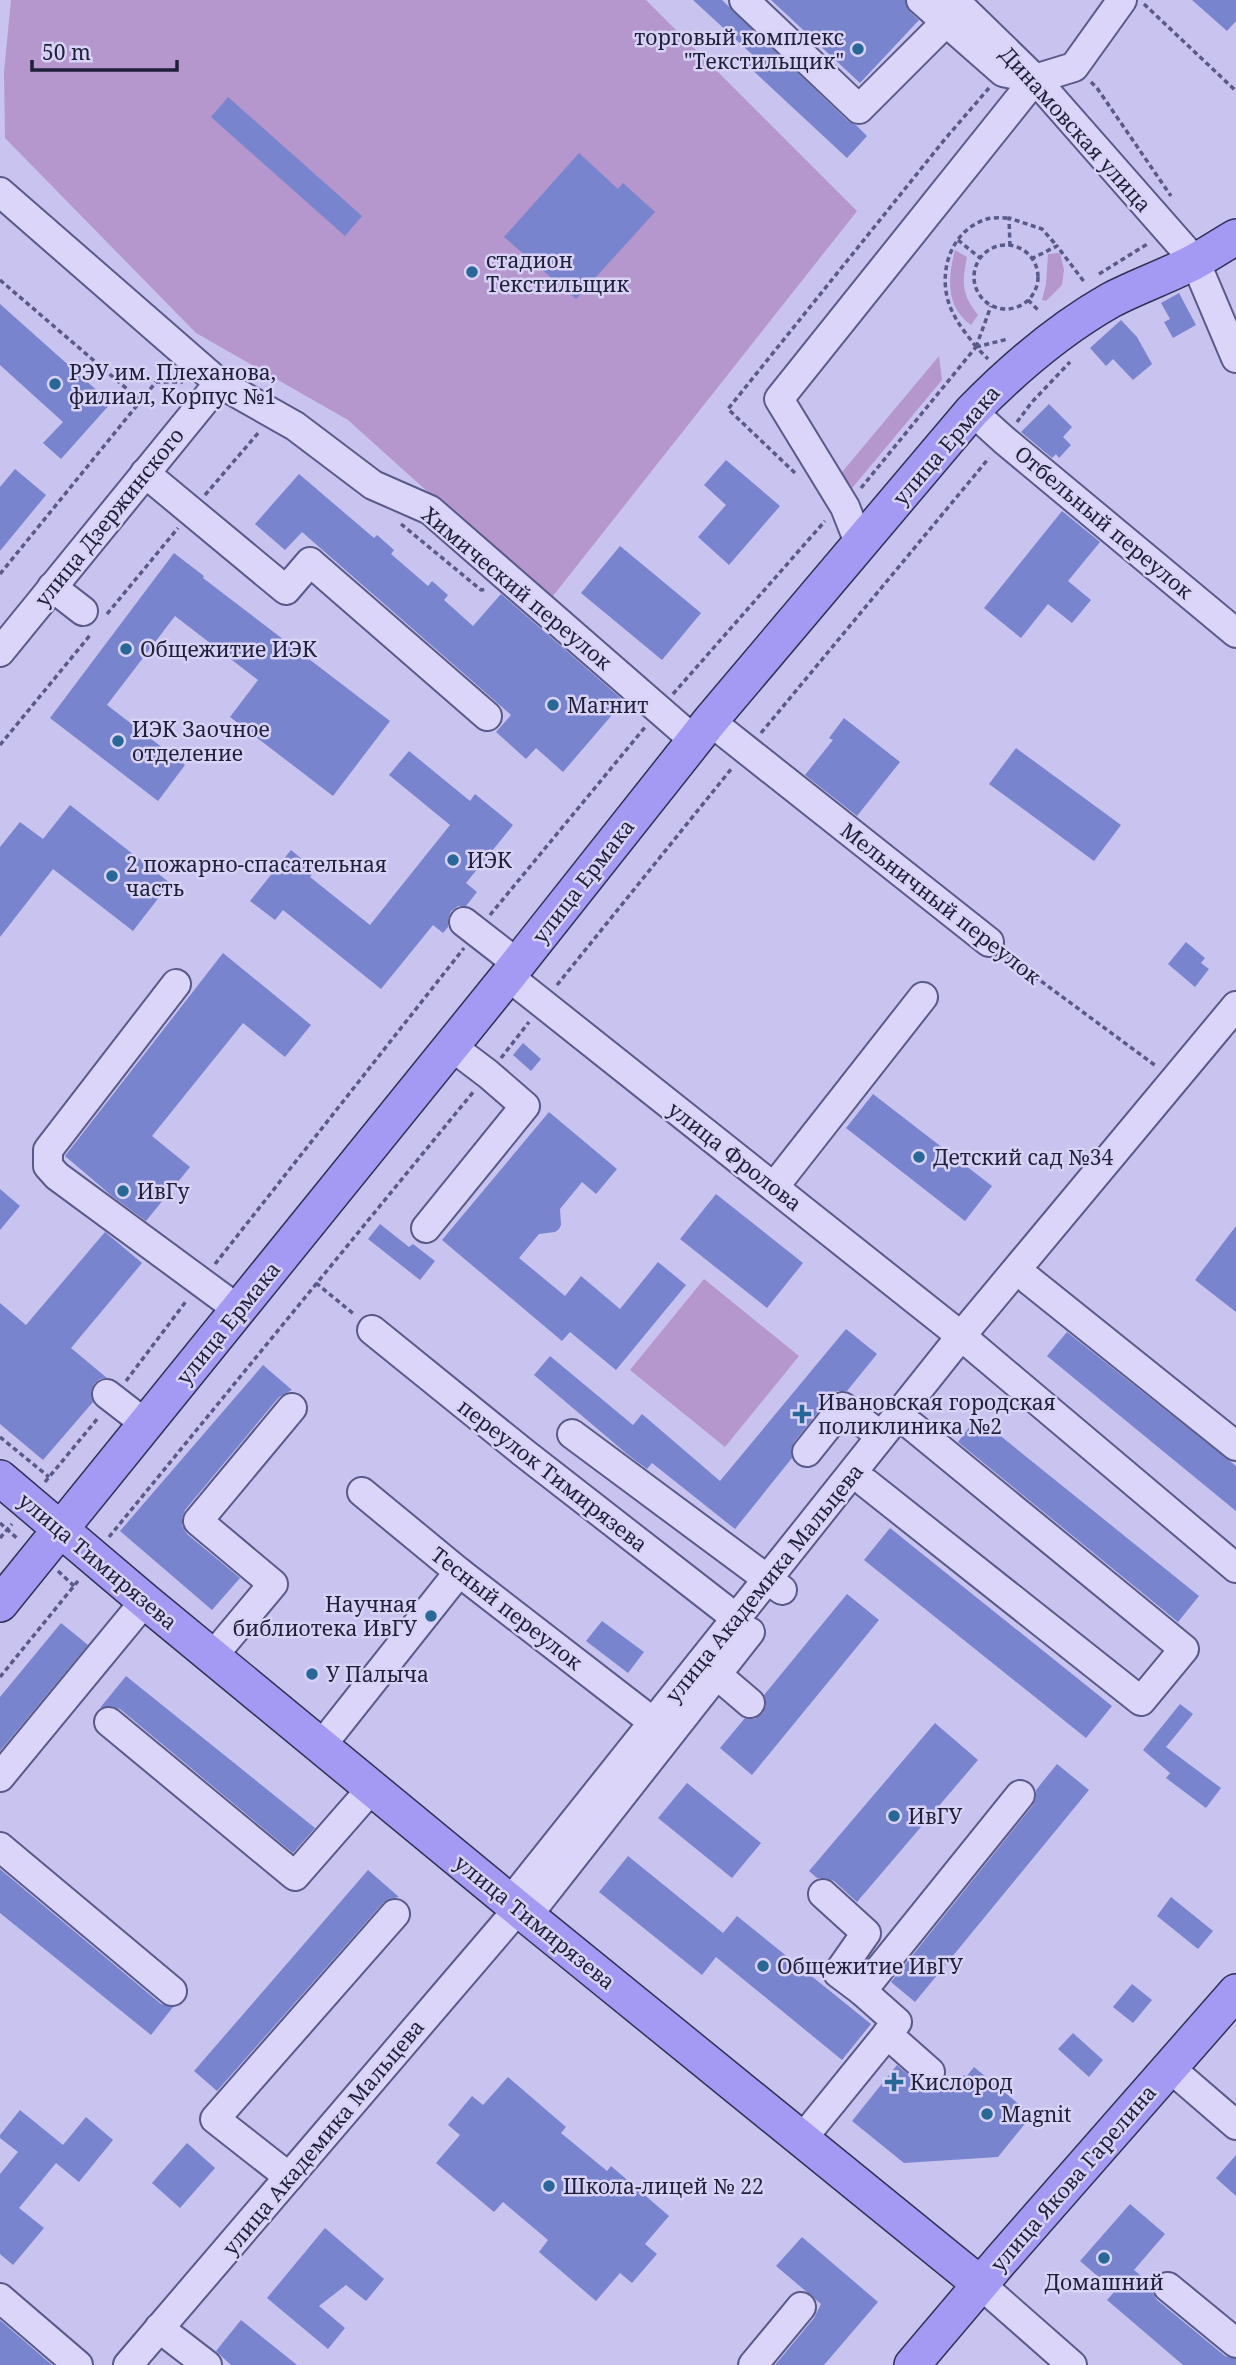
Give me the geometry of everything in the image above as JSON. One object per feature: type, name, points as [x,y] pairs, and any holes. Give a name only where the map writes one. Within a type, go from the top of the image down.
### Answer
[{"type":"main road","name":"улица Ермака","points":[[0,1604],[147,1425],[703,731],[972,411],[1024,361],[1079,319],[1113,299],[1195,261],[1236,237]]},
{"type":"main road","name":"улица Тимирязева","points":[[0,1478],[518,1909],[980,2284]]},
{"type":"main road","name":"улица Якова Гарелина","points":[[912,2365],[1236,1992]]},
{"type":"street","points":[[744,0],[859,108],[961,9]]},
{"type":"street","name":"Динамовская улица","points":[[921,0],[961,9],[1035,79],[1195,261],[1236,358]]},
{"type":"street","points":[[860,545],[845,507],[779,399],[1035,79],[1074,68],[1122,0]]},
{"type":"street","name":"Химический переулок","points":[[0,192],[219,383],[295,426],[373,485],[430,510],[659,709],[703,731]]},
{"type":"street","name":"улица Дзержинского","points":[[0,652],[219,383]]},
{"type":"street","name":"Отбельный переулок","points":[[972,411],[1236,634]]},
{"type":"street","points":[[145,473],[286,590],[310,562],[487,716]]},
{"type":"street","points":[[52,587],[83,611]]},
{"type":"street","name":"Мельничный переулок","points":[[703,731],[747,751],[989,942]]},
{"type":"street","name":"улица Фролова","points":[[470,927],[544,1004],[967,1341],[1236,1568]]},
{"type":"street","points":[[176,984],[48,1150],[48,1166],[57,1176],[239,1310]]},
{"type":"street","points":[[775,1186],[923,997]]},
{"type":"street","name":"улица Академика Мальцева","points":[[128,2365],[518,1909],[653,1722],[736,1618],[775,1584],[881,1437],[967,1341],[1236,1006]]},
{"type":"street","points":[[518,1909],[716,1674],[775,1584],[866,1483],[912,1426],[967,1341],[1029,1280],[1236,1033]]},
{"type":"street","points":[[426,1228],[525,1106],[452,1046]]},
{"type":"street","points":[[1029,1280],[1236,1446]]},
{"type":"street","name":"переулок Тимирязева","points":[[372,1330],[524,1453],[736,1618]]},
{"type":"street","points":[[110,1396],[147,1425]]},
{"type":"street","points":[[807,1452],[843,1407],[881,1437]]},
{"type":"street","points":[[212,1657],[273,1584],[198,1521],[292,1408]]},
{"type":"street","points":[[866,1483],[1140,1701],[1184,1649],[912,1426]]},
{"type":"street","points":[[572,1434],[775,1584]]},
{"type":"street","name":"Тесный переулок","points":[[362,1492],[459,1572],[653,1722]]},
{"type":"street","points":[[321,1746],[459,1572]]},
{"type":"street","points":[[0,1777],[145,1601]]},
{"type":"street","points":[[716,1674],[750,1703]]},
{"type":"street","points":[[109,1722],[295,1876],[372,1788]]},
{"type":"street","points":[[862,1991],[1020,1795]]},
{"type":"street","points":[[0,1847],[173,1991]]},
{"type":"street","points":[[802,2139],[897,2022],[838,1973],[866,1933],[823,1894]]},
{"type":"street","points":[[289,2177],[215,2119],[395,1914]]},
{"type":"street","points":[[887,2034],[930,2072]]},
{"type":"street","points":[[1170,2068],[1236,2125]]},
{"type":"street","name":"улица Тимирязева","points":[[980,2284],[1072,2365]]},
{"type":"street","points":[[1168,2287],[1236,2343]]},
{"type":"street","points":[[0,2298],[78,2365]]},
{"type":"street","points":[[753,2365],[802,2306]]},
{"type":"street","points":[[159,2329],[207,2365]]},
{"type":"path","points":[[1140,0],[1236,91]]},
{"type":"path","points":[[1074,68],[1097,88],[1177,203]]},
{"type":"path","points":[[976,347],[953,314],[946,288],[945,266],[963,233],[988,219],[1009,218],[1042,229],[1085,283]]},
{"type":"path","points":[[1009,218],[1010,246]]},
{"type":"path","points":[[1075,289],[1144,245],[1171,234]]},
{"type":"path","points":[[958,240],[980,258]]},
{"type":"path","points":[[999,246],[1010,246],[1020,249],[1031,259],[1037,272],[1037,282],[1028,300],[1010,309],[991,306],[976,290],[974,279],[980,258],[999,246]]},
{"type":"path","points":[[1031,259],[1057,246]]},
{"type":"path","points":[[0,280],[141,401]]},
{"type":"path","points":[[1028,300],[1040,312]]},
{"type":"path","points":[[976,347],[991,306]]},
{"type":"path","points":[[1032,319],[1047,307]]},
{"type":"path","points":[[976,347],[1007,340],[1015,333]]},
{"type":"path","points":[[0,575],[156,382],[219,383]]},
{"type":"path","points":[[0,1677],[74,1586],[113,1532],[488,1074],[747,751],[1004,440],[1032,402]]},
{"type":"path","points":[[0,1538],[201,1282],[470,927],[833,513],[845,507]]},
{"type":"path","name":"Мельничный переулок","points":[[989,942],[1175,1080]]},
{"type":"path","points":[[316,1283],[372,1330]]},
{"type":"path","points":[[0,1437],[29,1503],[19,1539]]},
{"type":"path","points":[[0,1522],[29,1503]]},
{"type":"shaded area","name":"стадион Текстильщик","points":[[11,0],[646,0],[857,211],[549,601],[348,420],[196,333],[5,138],[4,72]]},
{"type":"shaded area","points":[[955,250],[967,257],[964,288],[968,301],[978,315],[971,325],[957,309],[951,291]]},
{"type":"shaded area","points":[[1060,253],[1064,270],[1062,285],[1046,301],[1042,300],[1048,254]]},
{"type":"shaded area","points":[[939,356],[942,380],[848,493],[833,483]]},
{"type":"shaded area","points":[[704,1279],[799,1356],[725,1447],[630,1370]]},
{"type":"building","points":[[693,0],[722,0],[867,136],[847,158],[748,66],[756,58]]},
{"type":"building","name":"торговый комплекс \"Текстильщик\"","points":[[771,0],[905,0],[910,12],[919,20],[860,83]]},
{"type":"building","points":[[1192,0],[1236,0],[1236,21],[1227,31]]},
{"type":"building","points":[[228,97],[362,216],[345,236],[211,117]]},
{"type":"building","points":[[579,153],[618,189],[623,183],[655,212],[576,299],[504,237]]},
{"type":"building","points":[[1179,293],[1196,325],[1173,338],[1164,322],[1170,319],[1161,303]]},
{"type":"building","name":"РЭУ им. Плеханова, филиал, Корпус №1","points":[[0,304],[111,403],[61,459],[43,443],[63,422],[0,365]]},
{"type":"building","points":[[1121,320],[1137,337],[1152,364],[1133,380],[1113,359],[1106,366],[1090,348]]},
{"type":"building","points":[[1049,404],[1072,427],[1063,437],[1071,445],[1059,458],[1056,454],[1052,458],[1021,432]]},
{"type":"building","points":[[726,460],[780,506],[729,565],[698,537],[726,505],[704,485]]},
{"type":"building","points":[[15,469],[46,495],[0,551],[0,487]]},
{"type":"building","points":[[299,474],[374,538],[377,535],[394,550],[391,554],[428,586],[432,581],[448,595],[444,600],[473,626],[501,594],[624,701],[563,772],[536,748],[526,759],[496,732],[511,715],[302,532],[285,550],[255,524]]},
{"type":"building","points":[[1062,511],[1100,542],[1068,581],[1091,600],[1072,623],[1048,604],[1021,638],[984,608]]},
{"type":"building","points":[[620,546],[701,613],[662,660],[581,593]]},
{"type":"building","points":[[174,553],[390,721],[333,796],[230,717],[258,680],[175,616],[107,705],[185,765],[158,801],[50,718]]},
{"type":"building","points":[[844,718],[900,762],[857,816],[805,775],[833,740],[829,738]]},
{"type":"building","points":[[1016,748],[1121,825],[1094,861],[989,784]]},
{"type":"building","name":"ИЭК","points":[[409,751],[470,801],[475,794],[513,825],[466,883],[477,892],[466,906],[458,906],[451,911],[448,927],[443,933],[433,925],[381,989],[283,910],[275,920],[250,901],[291,850],[315,870],[310,877],[370,925],[450,825],[389,775]]},
{"type":"building","name":"2 пожарно-спасательная часть","points":[[70,805],[170,883],[133,931],[53,869],[0,937],[0,847],[20,822],[43,839]]},
{"type":"building","points":[[1186,942],[1205,958],[1201,963],[1209,969],[1195,987],[1168,964]]},
{"type":"building","name":"ИвГУ","points":[[223,953],[311,1025],[285,1057],[243,1023],[152,1136],[190,1167],[146,1221],[65,1156]]},
{"type":"building","points":[[523,1043],[541,1059],[531,1071],[513,1055]]},
{"type":"building","name":"Детский сад №34","points":[[873,1094],[992,1186],[965,1221],[846,1128]]},
{"type":"building","points":[[549,1112],[617,1169],[596,1194],[582,1182],[560,1209],[559,1229],[539,1234],[519,1258],[565,1296],[581,1276],[620,1309],[658,1262],[686,1285],[616,1370],[570,1332],[562,1341],[442,1240]]},
{"type":"building","points":[[0,1189],[20,1206],[0,1230]]},
{"type":"building","points":[[716,1194],[803,1263],[767,1308],[680,1239]]},
{"type":"building","points":[[380,1224],[409,1247],[413,1244],[435,1261],[420,1280],[368,1239]]},
{"type":"building","points":[[1236,1226],[1236,1312],[1195,1280]]},
{"type":"building","name":"ИвГУ","points":[[105,1232],[142,1263],[71,1348],[107,1378],[94,1384],[91,1392],[93,1402],[43,1460],[0,1424],[0,1303],[26,1325]]},
{"type":"building","points":[[846,1329],[877,1354],[847,1391],[837,1391],[830,1397],[794,1442],[792,1458],[735,1529],[652,1463],[647,1469],[627,1454],[534,1375],[550,1356],[633,1425],[642,1414],[720,1481]]},
{"type":"building","points":[[1067,1332],[1236,1466],[1236,1511],[1047,1356]]},
{"type":"building","points":[[263,1365],[292,1390],[279,1397],[185,1510],[182,1518],[182,1526],[187,1534],[240,1578],[212,1610],[120,1531]]},
{"type":"building","points":[[977,1417],[1199,1596],[1178,1622],[958,1442]]},
{"type":"building","points":[[890,1528],[1112,1706],[1086,1738],[864,1560]]},
{"type":"building","points":[[847,1594],[879,1620],[752,1775],[720,1748],[745,1718],[755,1719],[763,1713],[766,1705],[764,1695]]},
{"type":"building","points":[[602,1621],[644,1652],[628,1673],[586,1641]]},
{"type":"building","points":[[61,1623],[88,1645],[0,1751],[0,1697]]},
{"type":"building","points":[[126,1676],[315,1828],[293,1853],[120,1709],[111,1706],[100,1708]]},
{"type":"building","points":[[1180,1704],[1193,1714],[1166,1747],[1221,1788],[1206,1808],[1166,1778],[1170,1773],[1143,1750]]},
{"type":"building","name":"ИвГУ","points":[[935,1723],[978,1760],[857,1902],[834,1881],[817,1878],[809,1871]]},
{"type":"building","points":[[1057,1764],[1089,1790],[915,2002],[891,1982],[1033,1805],[1036,1790]]},
{"type":"building","points":[[687,1783],[761,1843],[732,1878],[658,1818]]},
{"type":"building","name":"Общежитие ИвГУ","points":[[628,1856],[723,1933],[737,1916],[871,2024],[842,2060],[716,1957],[702,1975],[599,1892]]},
{"type":"building","points":[[0,1869],[161,2004],[173,2007],[151,2035],[0,1913]]},
{"type":"building","points":[[368,1870],[399,1897],[383,1903],[217,2091],[194,2071]]},
{"type":"building","points":[[1171,1897],[1213,1931],[1198,1949],[1157,1916]]},
{"type":"building","points":[[1132,1984],[1152,2000],[1133,2023],[1113,2007]]},
{"type":"building","points":[[1073,2033],[1103,2060],[1089,2077],[1058,2049]]},
{"type":"building","points":[[897,2065],[919,2084],[931,2089],[952,2089],[974,2067],[1032,2115],[998,2157],[904,2163],[852,2121]]},
{"type":"building","name":"Школа-лицей № 22","points":[[508,2077],[566,2127],[561,2133],[607,2171],[611,2166],[669,2216],[645,2244],[657,2254],[632,2283],[620,2273],[596,2301],[539,2252],[548,2240],[503,2202],[494,2212],[436,2163],[460,2135],[448,2125],[472,2096],[483,2105]]},
{"type":"building","points":[[20,2110],[63,2145],[86,2117],[113,2140],[79,2182],[56,2163],[19,2208],[44,2228],[13,2265],[0,2254],[0,2174],[18,2152],[0,2138],[0,2135]]},
{"type":"building","points":[[187,2143],[215,2168],[180,2208],[152,2183]]},
{"type":"building","points":[[1236,2155],[1236,2196],[1216,2178]]},
{"type":"building","points":[[1130,2204],[1165,2234],[1134,2270],[1152,2285],[1152,2292],[1157,2300],[1225,2356],[1236,2359],[1236,2365],[1183,2365],[1107,2300],[1115,2291],[1080,2261]]},
{"type":"building","points":[[325,2228],[384,2279],[366,2301],[346,2285],[319,2306],[345,2328],[328,2349],[267,2298]]},
{"type":"building","points":[[802,2237],[878,2302],[824,2365],[775,2365],[814,2318],[821,2304],[776,2266]]},
{"type":"building","points":[[0,2320],[52,2365],[0,2365]]},
{"type":"building","points":[[241,2320],[297,2365],[231,2365],[216,2351]]},
{"type":"place","name":"торговый комплекс \"Текстильщик\"","points":[[858,49]]},
{"type":"place","name":"стадион Текстильщик","points":[[472,272]]},
{"type":"place","name":"РЭУ им. Плеханова, филиал, Корпус №1","points":[[55,384]]},
{"type":"place","name":"Общежитие ИЭК","points":[[126,649]]},
{"type":"place","name":"Магнит","points":[[553,705]]},
{"type":"place","name":"ИЭК Заочное отделение","points":[[118,741]]},
{"type":"place","name":"ИЭК","points":[[453,860]]},
{"type":"place","name":"2 пожарно-спасательная часть","points":[[112,876]]},
{"type":"place","name":"Детский сад №34","points":[[919,1157]]},
{"type":"place","name":"ИвГу","points":[[123,1191]]},
{"type":"place","name":"Ивановская городская поликлиника №2","points":[[802,1414]]},
{"type":"place","name":"Научная библиотека ИвГУ","points":[[431,1616]]},
{"type":"place","name":"У Палыча","points":[[312,1674]]},
{"type":"place","name":"ИвГУ","points":[[894,1816]]},
{"type":"place","name":"Общежитие ИвГУ","points":[[763,1966]]},
{"type":"place","name":"Кислород","points":[[894,2082]]},
{"type":"place","name":"Magnit","points":[[987,2114]]},
{"type":"place","name":"Школа-лицей № 22","points":[[549,2186]]},
{"type":"place","name":"Домашний","points":[[1104,2258]]}]
